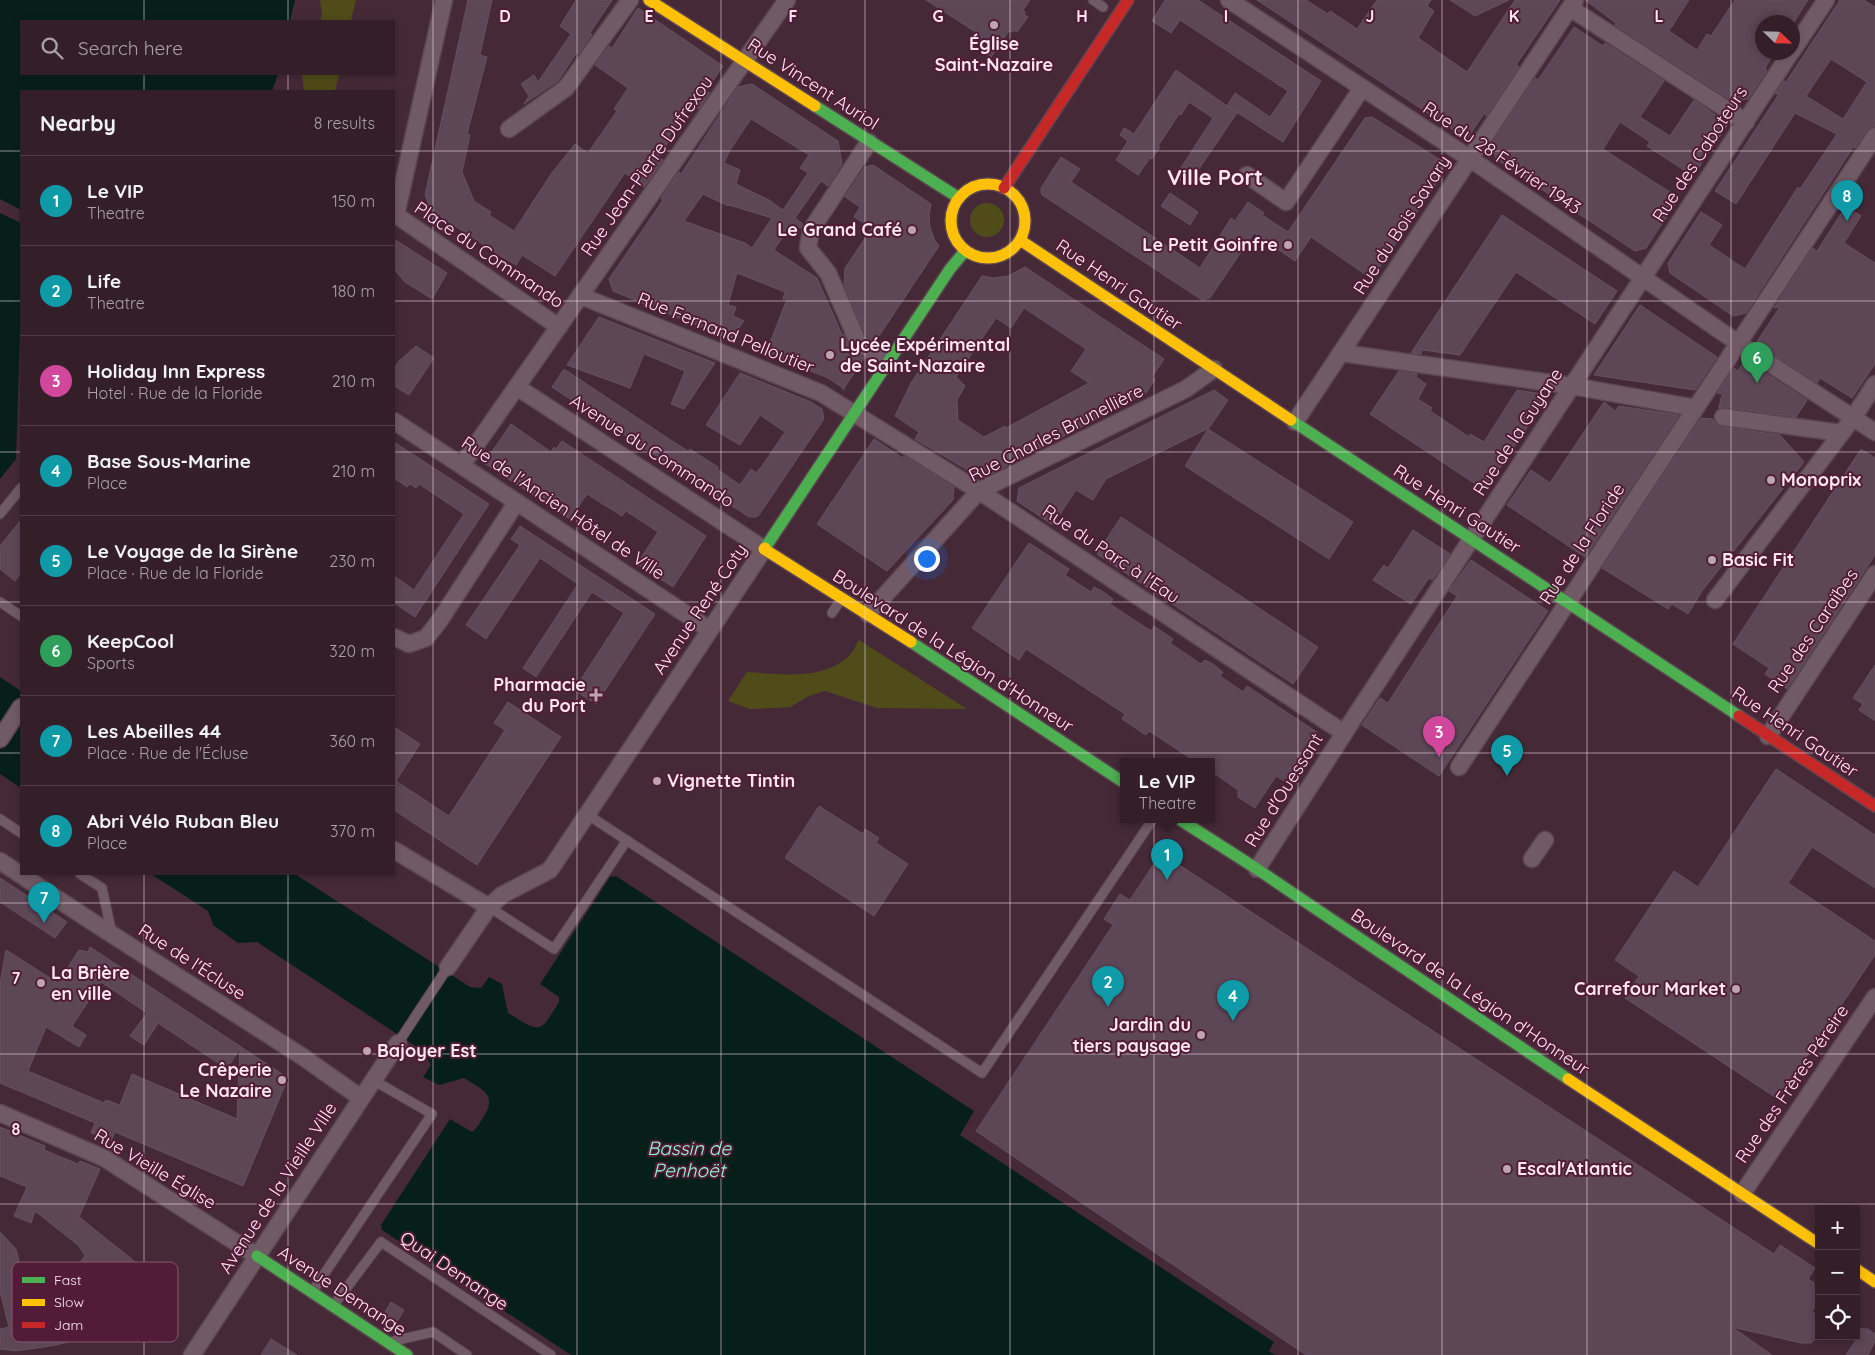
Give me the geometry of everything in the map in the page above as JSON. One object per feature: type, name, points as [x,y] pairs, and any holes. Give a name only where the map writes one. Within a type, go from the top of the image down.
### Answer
[{"type":"main road","name":"Rue Vincent Auriol","points":[[649,0],[959,198]]},
{"type":"main road","points":[[1004,188],[1128,0]]},
{"type":"main road","points":[[992,184],[1004,188],[1019,201],[1023,210],[1024,226],[1020,240],[1012,250],[1001,256],[988,258],[976,256],[965,251],[957,242],[952,232],[950,220],[953,208],[959,198],[968,189],[980,185],[992,184]]},
{"type":"main road","name":"Rue Henri Gautier","points":[[1020,240],[1567,603],[1670,676],[1873,801]]},
{"type":"main road","name":"Avenue René Coty","points":[[764,549],[950,269],[965,251]]},
{"type":"main road","name":"Boulevard de la Légion d'Honneur","points":[[764,549],[868,614],[1120,780]]},
{"type":"main road","name":"Boulevard de la Légion d'Honneur","points":[[1185,823],[1257,869],[1513,1043],[1815,1241]]},
{"type":"main road","name":"Avenue Demange","points":[[257,1256],[407,1355]]},
{"type":"main road","points":[[1860,1272],[1875,1282]]},
{"type":"street","name":"Place du Commando","points":[[444,0],[396,215],[559,327]]},
{"type":"street","points":[[509,129],[566,88],[630,0]]},
{"type":"street","name":"Rue Jean-Pierre Dufrexou","points":[[581,296],[787,0]]},
{"type":"street","name":"Rue du 28 Février 1943","points":[[1229,0],[1469,158],[1745,347],[1875,432]]},
{"type":"street","name":"Rue des Caboteurs","points":[[1800,40],[1826,0]]},
{"type":"street","points":[[1573,4],[1746,122]]},
{"type":"street","name":"Rue du Bois Savary","points":[[1295,422],[1573,4]]},
{"type":"street","name":"Rue des Caboteurs","points":[[1643,278],[1787,60]]},
{"type":"street","points":[[1247,175],[1286,202],[1362,88]]},
{"type":"street","name":"Rue de la Floride","points":[[1459,767],[1696,408],[1745,347],[1875,136]]},
{"type":"street","points":[[869,142],[810,230],[808,248],[828,273],[858,342],[888,362]]},
{"type":"street","name":"Rue de la Guyane","points":[[1344,733],[1643,278]]},
{"type":"street","name":"Place du Commando","points":[[462,466],[581,296]]},
{"type":"street","name":"Rue Fernand Pelloutier","points":[[581,296],[821,393],[854,412]]},
{"type":"street","points":[[1342,353],[1572,386],[1696,408]]},
{"type":"street","name":"Rue Charles Brunellière","points":[[868,614],[979,491],[1186,389],[1214,369]]},
{"type":"street","points":[[1715,600],[1842,433],[1875,384]]},
{"type":"street","name":"Avenue du Commando","points":[[517,387],[764,549]]},
{"type":"street","name":"Rue du Parc à l'Eau","points":[[854,412],[979,491],[1344,733]]},
{"type":"street","points":[[1723,417],[1842,433]]},
{"type":"street","name":"Rue de l'Ancien Hôtel de Ville","points":[[395,422],[710,630]]},
{"type":"street","points":[[395,637],[409,644],[426,638],[440,620],[516,503]]},
{"type":"street","name":"Avenue René Coty","points":[[448,966],[489,907],[502,895],[550,870],[764,549]]},
{"type":"street","name":"Rue des Caraïbes","points":[[1768,736],[1875,574]]},
{"type":"street","points":[[0,739],[20,709]]},
{"type":"street","name":"Rue d'Ouessant","points":[[1257,869],[1344,733]]},
{"type":"street","points":[[1532,859],[1545,840]]},
{"type":"street","points":[[395,851],[489,907]]},
{"type":"street","name":"Rue de l'Écluse","points":[[0,861],[20,874]]},
{"type":"street","name":"Rue de l'Écluse","points":[[21,875],[303,1057],[361,1098]]},
{"type":"street","name":"Rue des Frères Péreire","points":[[1742,1194],[1875,997]]},
{"type":"street","name":"Avenue de la Vieille Ville","points":[[192,1355],[398,1043]]},
{"type":"street","name":"Rue Vieille Église","points":[[0,1113],[104,1158],[257,1256]]},
{"type":"lane","points":[[1093,0],[1103,6]]},
{"type":"lane","points":[[0,514],[20,489]]},
{"type":"lane","points":[[832,613],[842,598]]},
{"type":"lane","points":[[0,602],[20,615]]},
{"type":"lane","points":[[588,814],[982,1073],[1149,823]]},
{"type":"lane","points":[[0,819],[20,832]]},
{"type":"lane","points":[[489,907],[554,949],[627,840]]},
{"type":"lane","points":[[82,875],[102,888],[112,934]]},
{"type":"lane","points":[[398,1043],[448,966]]},
{"type":"lane","points":[[312,1292],[432,1114],[373,1080]]},
{"type":"lane","name":"Quai Demange","points":[[333,1306],[380,1242],[551,1355]]},
{"type":"lane","points":[[387,1342],[433,1332],[468,1355]]},
{"type":"shaded area","points":[[320,0],[356,0],[351,20],[320,20],[322,15]]},
{"type":"shaded area","points":[[302,75],[339,75],[335,90],[304,90]]},
{"type":"shaded area","points":[[987,203],[999,208],[1004,220],[999,232],[987,237],[975,232],[970,220],[975,208]]},
{"type":"shaded area","points":[[859,640],[967,709],[877,708],[825,691],[809,696],[790,707],[749,709],[728,701],[747,672],[814,673],[838,664],[849,656]]},
{"type":"water","points":[[0,0],[295,0],[290,20],[20,20],[20,75],[278,75],[272,90],[20,90],[20,209],[0,199]]},
{"type":"water","points":[[0,213],[20,223],[20,332],[16,459],[0,479]]},
{"type":"water","points":[[0,677],[20,690],[20,787],[0,774]]},
{"type":"water","name":"Bassin de Penhoët","points":[[153,875],[298,875],[470,987],[481,988],[489,977],[502,984],[508,1013],[533,1027],[538,1027],[543,1025],[559,1002],[559,997],[540,984],[610,877],[616,876],[974,1111],[960,1135],[1274,1342],[1269,1351],[1275,1355],[571,1355],[382,1230],[381,1225],[450,1119],[472,1132],[477,1127],[488,1109],[489,1102],[486,1093],[464,1078],[439,1085],[423,1077],[431,1065],[423,1051],[257,942],[238,943],[213,925],[208,911]]},
{"type":"building","points":[[468,0],[492,0],[480,55],[487,57],[467,134],[470,135],[462,172],[474,201],[491,212],[489,215],[514,231],[551,174],[575,144],[588,153],[617,111],[614,109],[628,88],[595,65],[609,46],[612,48],[638,8],[723,66],[704,94],[710,92],[699,109],[691,104],[669,136],[671,138],[658,157],[663,160],[644,187],[625,173],[555,276],[522,255],[516,265],[499,255],[431,210],[425,195]]},
{"type":"building","points":[[576,0],[612,0],[590,33],[592,35],[579,54],[577,52],[558,81],[524,104],[529,96],[521,84],[534,75],[538,82],[571,34],[560,26]]},
{"type":"building","name":"Église Saint-Nazaire","points":[[926,0],[1030,0],[1023,10],[1024,14],[1028,17],[1017,32],[1009,31],[987,63],[988,43],[981,44],[974,31]]},
{"type":"building","points":[[1165,0],[1198,0],[1321,81],[1283,142],[1227,106],[1235,93],[1270,117],[1288,91],[1180,20],[1171,33],[1152,21]]},
{"type":"building","points":[[1257,0],[1306,0],[1328,14],[1330,11],[1357,29],[1377,0],[1431,0],[1427,6],[1434,11],[1418,38],[1467,72],[1515,0],[1560,0],[1516,65],[1519,67],[1486,116],[1485,112],[1467,139]]},
{"type":"building","points":[[1450,0],[1509,0],[1475,16]]},
{"type":"building","points":[[1585,0],[1689,0],[1669,31],[1697,50],[1707,34],[1711,36],[1735,0],[1808,0],[1798,15],[1755,15],[1755,60],[1770,60],[1765,68],[1767,70],[1748,99],[1732,101],[1615,25],[1616,23]]},
{"type":"building","points":[[1840,0],[1864,0],[1875,7],[1875,126],[1867,130],[1855,148],[1854,146],[1746,313],[1733,316],[1670,273],[1668,263],[1701,212],[1722,225],[1709,245],[1745,269],[1798,187],[1800,189],[1837,134],[1795,113],[1736,204],[1715,191],[1779,94],[1775,94],[1784,81],[1786,82]],"holes":[[[1831,59],[1867,82],[1843,119],[1806,96]]]},
{"type":"building","points":[[1574,27],[1603,46],[1605,43],[1664,81],[1640,117],[1670,136],[1694,100],[1728,124],[1693,176],[1647,146],[1650,142],[1620,122],[1603,149],[1679,198],[1646,248],[1635,251],[1496,159],[1492,143],[1535,78],[1538,80]]},
{"type":"building","points":[[1176,70],[1237,113],[1188,185],[1175,177],[1213,118],[1189,102],[1158,146],[1160,147],[1152,159],[1150,158],[1138,175],[1116,160],[1128,141],[1120,135],[1124,128],[1134,134]]},
{"type":"building","points":[[752,84],[838,141],[842,164],[828,186],[821,181],[795,218],[803,224],[801,228],[791,225],[774,250],[817,278],[844,339],[844,334],[852,350],[864,358],[843,390],[843,388],[828,378],[766,353],[787,299],[783,299],[785,292],[737,273],[728,305],[736,307],[733,316],[744,321],[731,339],[613,291],[609,279],[663,200],[661,198],[679,172],[681,174],[738,87]],"holes":[[[751,119],[809,155],[800,168],[808,173],[783,210],[769,200],[736,184],[740,170],[724,163],[730,150]],[[703,194],[728,206],[772,218],[752,248],[745,243],[684,221]]]},
{"type":"building","points":[[1372,117],[1442,161],[1443,173],[1372,279],[1311,237],[1295,261],[1254,233],[1210,298],[1202,300],[1042,195],[1041,192],[1041,188],[1061,157],[1080,169],[1071,182],[1200,268],[1231,218],[1235,221],[1248,202],[1264,213],[1262,215],[1288,232],[1365,118]]},
{"type":"building","points":[[873,165],[931,204],[929,215],[930,227],[934,239],[939,246],[875,342],[866,335],[844,286],[845,268],[872,228],[854,217],[860,207],[845,197],[865,167]]},
{"type":"building","points":[[1170,193],[1198,212],[1190,225],[1161,206]]},
{"type":"building","points":[[1846,206],[1861,216],[1844,243],[1875,263],[1875,364],[1852,398],[1820,378],[1817,383],[1756,343],[1780,307],[1774,308],[1813,248],[1817,251]]},
{"type":"building","points":[[1502,215],[1617,291],[1595,324],[1516,272],[1460,355],[1422,350],[1421,354],[1411,353]]},
{"type":"building","points":[[395,240],[447,273],[432,299],[405,282],[395,270]]},
{"type":"building","points":[[1025,267],[1164,359],[1152,377],[1155,379],[1146,393],[987,476],[976,475],[915,439],[919,432],[895,416],[911,383],[982,276],[993,278],[1008,276]],"holes":[[[1024,308],[1086,349],[1071,371],[1089,383],[1006,428],[1005,426],[984,437],[958,420],[957,400],[965,386],[956,377],[996,318],[1011,328]]]},
{"type":"building","points":[[1640,305],[1717,357],[1695,390],[1594,375]]},
{"type":"building","points":[[599,317],[715,363],[684,409],[671,404],[685,371],[644,354],[630,388],[567,365]]},
{"type":"building","points":[[416,346],[434,358],[409,395],[395,387],[395,367],[399,361]]},
{"type":"building","points":[[1745,360],[1807,400],[1796,417],[1724,407],[1719,408],[1723,394],[1717,393],[1734,368],[1738,371]]},
{"type":"building","points":[[564,369],[688,451],[690,449],[718,467],[717,469],[740,485],[751,469],[756,473],[760,469],[785,432],[760,415],[740,445],[706,425],[740,373],[811,402],[822,409],[824,419],[759,515],[749,517],[552,387]]},
{"type":"building","points":[[1399,371],[1417,374],[1416,377],[1426,384],[1418,399],[1432,408],[1430,411],[1469,437],[1470,434],[1484,442],[1517,390],[1549,395],[1487,487],[1485,486],[1483,489],[1370,414]]},
{"type":"building","points":[[1214,390],[1228,400],[1209,428],[1106,479],[1093,500],[1076,490],[1053,525],[1017,501],[1019,488]]},
{"type":"building","points":[[1604,402],[1615,411],[1619,406],[1679,415],[1585,557],[1507,505],[1531,470],[1550,483]]},
{"type":"building","points":[[1701,418],[1713,419],[1717,425],[1722,427],[1780,435],[1804,462],[1702,591],[1688,614],[1672,604],[1668,609],[1602,568]]},
{"type":"building","points":[[511,424],[551,452],[562,441],[706,536],[673,587],[637,564],[658,532],[626,511],[622,516],[587,494],[570,519],[484,463]]},
{"type":"building","points":[[1208,429],[1353,522],[1329,559],[1185,466]]},
{"type":"building","points":[[874,439],[954,487],[953,500],[887,571],[817,524]]},
{"type":"building","points":[[395,443],[489,504],[415,617],[395,604],[395,577],[414,590],[464,514],[419,484],[416,488],[410,484],[407,487],[395,479]]},
{"type":"building","points":[[1861,449],[1875,458],[1875,555],[1787,689],[1765,674],[1769,668],[1733,644]]},
{"type":"building","points":[[1121,517],[1318,647],[1293,684],[1097,554]]},
{"type":"building","points":[[20,521],[20,574],[15,581],[0,569],[0,546]]},
{"type":"building","points":[[520,526],[655,614],[596,704],[574,690],[624,613],[592,592],[536,677],[523,668],[578,584],[540,558],[486,639],[466,625],[520,545],[511,539]]},
{"type":"building","points":[[1413,530],[1450,554],[1432,580],[1429,578],[1411,604],[1373,580],[1384,565],[1388,568]]},
{"type":"building","points":[[1029,543],[1069,569],[1065,575],[1091,592],[1094,587],[1102,591],[1113,599],[1110,604],[1151,631],[1154,626],[1173,639],[1170,643],[1201,664],[1205,660],[1213,664],[1223,672],[1220,676],[1243,692],[1247,686],[1318,733],[1286,782],[1276,776],[1255,808],[1238,797],[1238,790],[1215,774],[1215,758],[1190,758],[1149,731],[1146,735],[1122,719],[1125,714],[1026,649],[1019,660],[972,628]]},
{"type":"building","points":[[1471,560],[1548,611],[1439,776],[1362,725],[1380,698],[1388,703],[1457,596],[1449,591]]},
{"type":"building","points":[[1875,665],[1875,721],[1859,710],[1863,704],[1853,698]]},
{"type":"building","points":[[508,702],[561,737],[477,865],[395,811],[395,728],[420,744],[396,781],[449,816],[505,730],[494,723]]},
{"type":"building","points":[[1776,769],[1875,835],[1875,888],[1812,847],[1788,883],[1875,941],[1875,955],[1778,1099],[1625,998],[1639,976],[1615,960],[1674,871],[1698,887]]},
{"type":"building","points":[[819,806],[863,834],[865,829],[879,838],[876,843],[908,864],[874,916],[785,858]]},
{"type":"building","points":[[1161,853],[1774,1254],[1780,1245],[1815,1268],[1808,1279],[1815,1283],[1815,1307],[1812,1311],[1815,1314],[1815,1340],[1811,1343],[1801,1343],[1732,1327],[1772,1355],[1306,1355],[976,1131],[1113,925],[1104,919],[1120,894],[1130,900]]},
{"type":"building","points":[[0,878],[67,922],[55,938],[0,902]]},
{"type":"building","points":[[90,947],[288,1078],[243,1186],[115,1132],[111,1141],[91,1133],[95,1123],[0,1083],[0,984],[6,950],[58,983],[79,950],[88,952]],"holes":[[[101,982],[147,1013],[130,1036],[144,1045],[158,1023],[227,1069],[240,1048],[237,1119],[132,1074],[120,1105],[106,1100],[104,1103],[28,1071],[46,1027],[79,1047],[86,1035],[72,1026]]]},
{"type":"building","points":[[0,1127],[45,1146],[44,1150],[78,1164],[80,1161],[100,1169],[79,1217],[135,1262],[80,1262],[85,1256],[79,1246],[35,1211],[31,1223],[14,1216],[27,1187],[0,1176]]},
{"type":"building","points":[[0,1232],[16,1249],[19,1262],[12,1262],[12,1342],[68,1342],[16,1351],[0,1349],[0,1329],[9,1327],[0,1291]]},
{"type":"building","points":[[391,1302],[404,1310],[395,1325],[382,1317]]},
{"type":"building","points":[[1860,1329],[1868,1329],[1875,1334],[1875,1341],[1868,1355],[1846,1355],[1856,1340],[1860,1340]]},
{"type":"building","points":[[271,1339],[297,1355],[261,1355]]},
{"type":"traffic: fast","points":[[815,106],[959,198]]},
{"type":"traffic: fast","points":[[765,548],[950,269],[965,251]]},
{"type":"traffic: fast","points":[[1291,420],[1739,716]]},
{"type":"traffic: fast","points":[[911,642],[1120,780]]},
{"type":"traffic: fast","points":[[1185,823],[1257,869],[1568,1079]]},
{"type":"traffic: fast","points":[[257,1256],[407,1355]]},
{"type":"traffic: slow","points":[[649,0],[815,106]]},
{"type":"traffic: slow","points":[[988,184],[1009,190],[1019,200],[1025,221],[1019,242],[1009,252],[988,258],[967,252],[957,242],[951,221],[957,200],[967,190],[988,184]]},
{"type":"traffic: slow","points":[[1020,240],[1291,420]]},
{"type":"traffic: slow","points":[[765,548],[911,642]]},
{"type":"traffic: slow","points":[[1568,1079],[1815,1241]]},
{"type":"traffic: slow","points":[[1860,1272],[1875,1282]]},
{"type":"traffic: jam","points":[[1004,188],[1128,0]]},
{"type":"traffic: jam","points":[[1739,716],[1875,806]]},
{"type":"place","name":"Église Saint-Nazaire","points":[[994,25]]},
{"type":"place","name":"Abri Vélo Ruban Bleu","points":[[1847,221]]},
{"type":"place","name":"Le Grand Café","points":[[912,230]]},
{"type":"place","name":"Le Petit Goinfre","points":[[1288,245]]},
{"type":"place","name":"Lycée Expérimental de Saint-Nazaire","points":[[830,355]]},
{"type":"place","name":"KeepCool","points":[[1757,383]]},
{"type":"place","name":"Monoprix","points":[[1771,480]]},
{"type":"place","name":"Basic Fit","points":[[1712,560]]},
{"type":"place","name":"Pharmacie du Port","points":[[596,695]]},
{"type":"place","name":"Holiday Inn Express","points":[[1439,757]]},
{"type":"place","name":"Le Voyage de la Sirène","points":[[1507,776]]},
{"type":"place","name":"Vignette Tintin","points":[[657,781]]},
{"type":"place","name":"Le VIP","points":[[1167,880]]},
{"type":"place","name":"Les Abeilles 44","points":[[44,923]]},
{"type":"place","name":"La Brière en ville","points":[[41,983]]},
{"type":"place","name":"Carrefour Market","points":[[1736,989]]},
{"type":"place","name":"Life","points":[[1108,1007]]},
{"type":"place","name":"Base Sous-Marine","points":[[1233,1021]]},
{"type":"place","name":"Jardin du tiers paysage","points":[[1201,1035]]},
{"type":"place","name":"Bajoyer Est","points":[[367,1051]]},
{"type":"place","name":"Crêperie Le Nazaire","points":[[282,1080]]},
{"type":"place","name":"Escal'Atlantic","points":[[1507,1169]]},
{"type":"district","name":"Ville Port","points":[[1215,177]]}]
